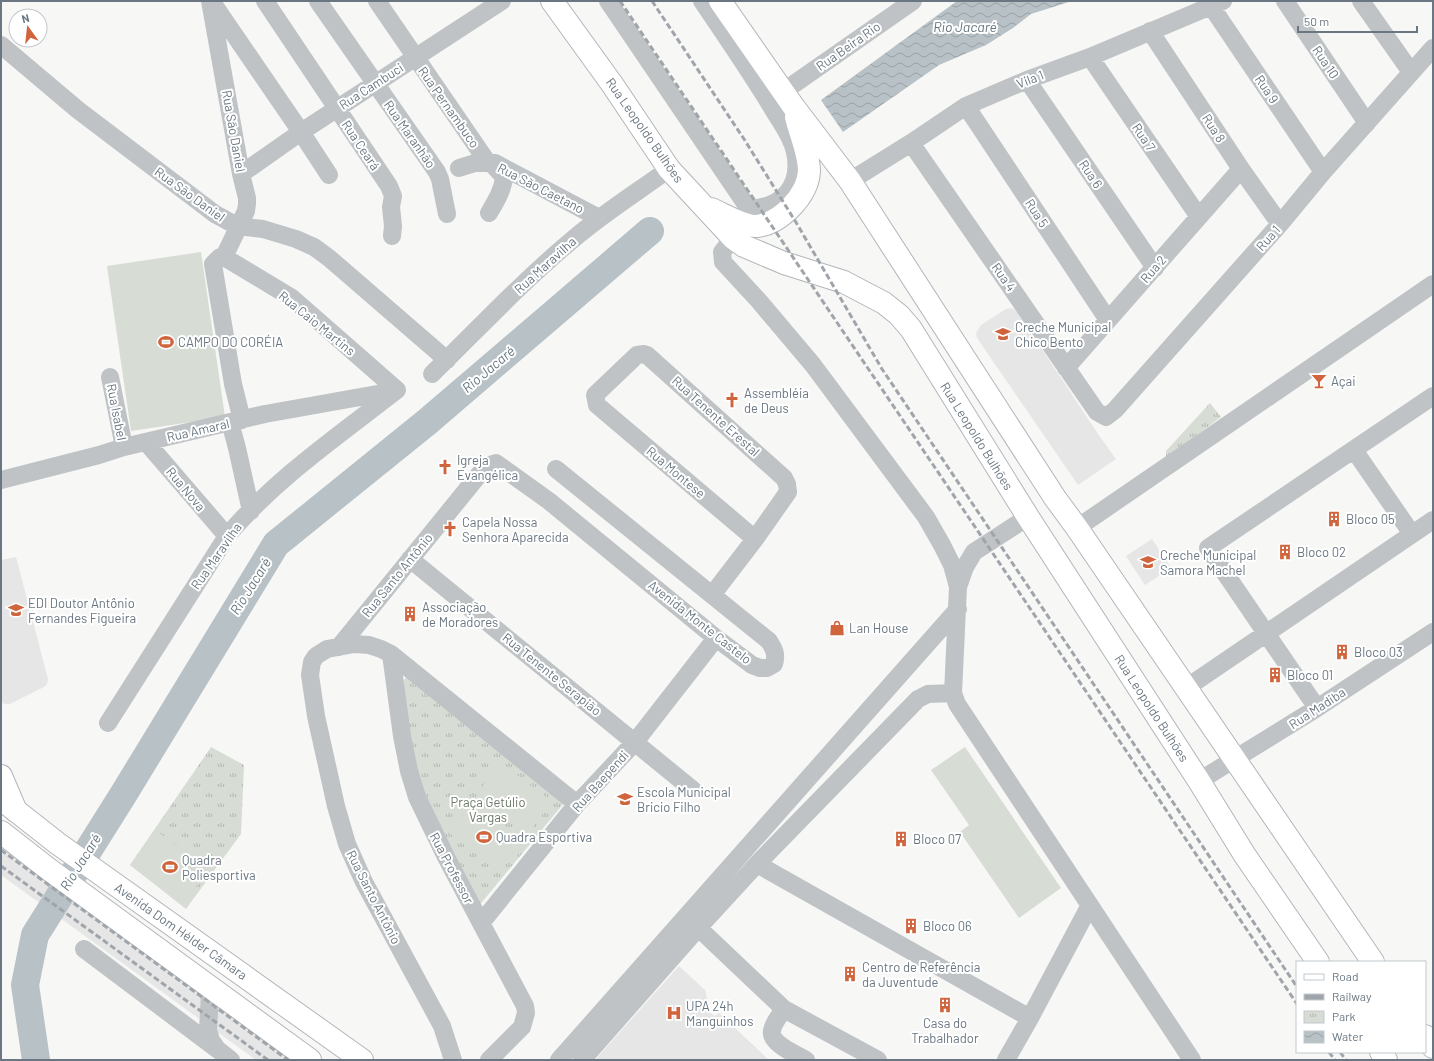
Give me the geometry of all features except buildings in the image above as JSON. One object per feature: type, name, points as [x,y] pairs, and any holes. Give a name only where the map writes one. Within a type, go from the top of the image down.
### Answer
[{"type":"main road","name":"Rua Leopoldo Bulhões","points":[[552,1],[612,84],[669,169],[733,238],[744,246],[784,263],[844,282],[884,303],[900,315],[911,329],[1028,517],[1200,781],[1244,854],[1317,961]]},
{"type":"main road","points":[[720,1],[788,99],[850,181],[1055,498],[1372,961]]},
{"type":"main road","points":[[704,206],[747,224],[757,226],[774,220],[783,214],[797,200],[805,189],[809,172],[808,159],[788,99]]},
{"type":"main road","points":[[1,776],[8,805]]},
{"type":"main road","name":"Avenida Dom Hélder Câmara","points":[[8,805],[70,852],[362,1060]]},
{"type":"main road","name":"Avenida Dom Hélder Câmara","points":[[1,832],[47,868],[310,1060]]},
{"type":"main road","points":[[1426,1037],[1433,1047]]},
{"type":"street","points":[[210,1],[329,175]]},
{"type":"street","name":"Rua Sāo Daniel","points":[[210,1],[247,204],[246,211],[218,260]]},
{"type":"street","name":"Rua Ceará","points":[[265,1],[389,186],[393,196],[391,207],[393,226],[392,236]]},
{"type":"street","name":"Rua Maranhão","points":[[318,1],[437,172],[440,179],[447,214]]},
{"type":"street","name":"Rua Pernambuco","points":[[377,1],[486,160],[491,163],[504,177],[498,198],[489,213]]},
{"type":"street","name":"Rua Cambuci","points":[[241,174],[337,108],[502,1]]},
{"type":"street","points":[[608,1],[749,209],[759,208],[782,199],[790,190],[795,178],[797,165],[793,143],[763,92],[702,1]]},
{"type":"street","name":"Rua Beira Rio","points":[[788,99],[913,1]]},
{"type":"street","name":"Rua 10","points":[[1285,1],[1368,123]]},
{"type":"street","points":[[1361,1],[1411,72]]},
{"type":"street","name":"Vila 1","points":[[850,181],[911,143],[966,106],[1026,80],[1090,57],[1217,3]]},
{"type":"street","name":"Rua 9","points":[[1217,3],[1324,172]]},
{"type":"street","name":"Rua 8","points":[[1150,31],[1240,169],[1280,224]]},
{"type":"street","name":"Rua São Daniel","points":[[1,45],[78,110],[202,205],[237,226],[263,229],[314,247],[329,258],[447,360]]},
{"type":"street","name":"Rua 1","points":[[1097,412],[1106,417],[1115,410],[1280,224],[1433,48]]},
{"type":"street","name":"Rua 7","points":[[1090,57],[1199,217]]},
{"type":"street","name":"Rua 6","points":[[1026,80],[1154,268]]},
{"type":"street","name":"Rua 5","points":[[966,106],[1108,320]]},
{"type":"street","name":"Rua 4","points":[[911,143],[1097,412]]},
{"type":"street","name":"Rua São Caetano","points":[[459,168],[475,163],[495,163],[599,218]]},
{"type":"street","name":"Rua Maravilha","points":[[432,374],[520,287],[571,240],[599,218],[669,169]]},
{"type":"street","name":"Rua 2","points":[[1066,368],[1240,169]]},
{"type":"street","points":[[733,238],[722,252],[723,262],[759,301],[813,366],[926,517],[952,565],[958,587],[953,692],[963,714],[1192,1060]]},
{"type":"street","points":[[218,260],[233,384],[238,448],[251,511]]},
{"type":"street","name":"Rua Caio Martins","points":[[218,260],[292,298],[397,390]]},
{"type":"street","points":[[1077,528],[1433,284]]},
{"type":"street","name":"Rua Tenente Erestal","points":[[597,405],[595,395],[637,355],[647,355],[784,478],[788,484],[788,492],[755,540]]},
{"type":"street","name":"Rua Isabel","points":[[110,377],[124,447]]},
{"type":"street","name":"Rua Maravilha","points":[[108,723],[226,536],[290,473],[397,390]]},
{"type":"street","name":"Rua Amaral","points":[[1,480],[124,447],[265,414],[397,390]]},
{"type":"street","points":[[1317,708],[1208,548],[1433,396]]},
{"type":"street","name":"Rua Montese","points":[[597,405],[755,540]]},
{"type":"street","name":"Rua Nova","points":[[146,442],[226,536]]},
{"type":"street","points":[[1354,450],[1412,534]]},
{"type":"street","name":"Avenida Monte Castelo","points":[[486,466],[496,463],[549,501],[716,638],[752,665],[760,668],[767,668],[774,664],[776,657],[774,649],[768,640],[556,469]]},
{"type":"street","name":"Rua Santo Antônio","points":[[339,647],[486,466]]},
{"type":"street","points":[[958,587],[965,567],[974,552],[1028,517]]},
{"type":"street","points":[[1186,688],[1433,520]]},
{"type":"street","points":[[712,595],[755,540]]},
{"type":"street","name":"Rua Tenente Serapião","points":[[410,559],[693,790]]},
{"type":"street","points":[[582,1060],[692,922],[958,609]]},
{"type":"street","name":"Rua Madiba","points":[[1200,781],[1317,708],[1433,632]]},
{"type":"street","name":"Rua Baependi","points":[[481,923],[577,804],[635,742],[716,638]]},
{"type":"street","name":"Rua Santo Antônio","points":[[391,654],[369,645],[354,644],[327,649],[316,656],[312,662],[310,675],[322,748],[347,844],[364,882],[442,1026],[453,1060]]},
{"type":"street","points":[[391,654],[577,804]]},
{"type":"street","name":"Rua Professor","points":[[391,654],[402,736],[409,770],[417,797],[433,833],[525,1006],[526,1013],[522,1027],[489,1060]]},
{"type":"street","points":[[560,1060],[692,922],[757,864],[918,699],[928,694],[953,692]]},
{"type":"street","points":[[757,864],[1030,1018]]},
{"type":"street","points":[[1006,1060],[1090,906]]},
{"type":"street","points":[[692,922],[784,1008],[878,1060]]},
{"type":"street","points":[[84,949],[224,1054]]},
{"type":"street","points":[[206,984],[210,994],[208,1030],[211,1040],[224,1054]]},
{"type":"street","points":[[784,1008],[772,1031],[772,1036],[777,1044],[806,1060]]},
{"type":"shaded area","points":[[1011,308],[1016,310],[1116,459],[1078,485],[977,338],[976,333],[981,325],[1006,309]]},
{"type":"shaded area","name":"Creche Municipal Samora Machel","points":[[1152,539],[1171,568],[1145,585],[1126,556]]},
{"type":"shaded area","name":"EDI Doutor Antônio Fernandes Figueira","points":[[16,557],[48,679],[47,684],[44,687],[10,704],[5,704],[1,702],[1,560]]},
{"type":"shaded area","points":[[1,843],[301,1060],[256,1060],[1,875]]},
{"type":"shaded area","name":"UPA 24h Manguinhos","points":[[679,966],[705,990],[709,1006],[706,1010],[715,1016],[719,1013],[769,1060],[595,1060]]},
{"type":"green space","name":"CAMPO DO CORÉIA","points":[[201,252],[225,417],[131,431],[107,266]]},
{"type":"green space","points":[[1210,403],[1221,417],[1166,458],[1166,451]]},
{"type":"green space","name":"Praça Getúlio Vargas","points":[[405,678],[409,678],[564,803],[478,907],[416,778],[403,683]]},
{"type":"green space","points":[[211,747],[244,765],[241,834],[186,909],[130,865]]},
{"type":"green space","points":[[965,747],[1061,888],[1019,918],[960,832],[969,825],[931,770]]},
{"type":"green space","points":[[502,763],[552,802],[528,833],[477,793]]},
{"type":"green space","name":"Quadra Esportiva","points":[[472,802],[521,842],[498,871],[448,832]]},
{"type":"green space","name":"Quadra Poliesportiva","points":[[156,831],[210,869],[182,904],[130,865]]},
{"type":"water","name":"Rio Jacaré","points":[[957,1],[1072,1],[1031,14],[1013,28],[986,45],[939,65],[843,132],[821,100]]},
{"type":"waterway","name":"Rio Jacaré","points":[[36,1060],[25,985],[35,935],[123,795],[276,544],[427,422],[650,231]]},
{"type":"railway","points":[[620,1],[1296,1003]]},
{"type":"railway","points":[[652,1],[744,139],[797,224],[882,369],[1296,986]]},
{"type":"railway","points":[[1,850],[288,1060]]},
{"type":"railway","points":[[1,866],[268,1060]]},
{"type":"railway","points":[[1330,1053],[1335,1060]]},
{"type":"railway","points":[[1341,1053],[1346,1060]]},
{"type":"place","name":"Creche Municipal Chico Bento","points":[[1003,334]]},
{"type":"place","name":"CAMPO DO CORÉIA","points":[[166,342]]},
{"type":"place","name":"Açai","points":[[1319,381]]},
{"type":"place","name":"Assembléia de Deus","points":[[732,400]]},
{"type":"place","name":"Igreja Evangélica","points":[[445,467]]},
{"type":"place","name":"Bloco 05","points":[[1334,519]]},
{"type":"place","name":"Capela Nossa Senhora Aparecida","points":[[450,529]]},
{"type":"place","name":"Bloco 02","points":[[1285,552]]},
{"type":"place","name":"Creche Municipal Samora Machel","points":[[1148,562]]},
{"type":"place","name":"EDI Doutor Antônio Fernandes Figueira","points":[[16,610]]},
{"type":"place","name":"Associação de Moradores","points":[[410,614]]},
{"type":"place","name":"Lan House","points":[[837,628]]},
{"type":"place","name":"Bloco 03","points":[[1342,652]]},
{"type":"place","name":"Bloco 01","points":[[1275,675]]},
{"type":"place","name":"Escola Municipal Bricio Filho","points":[[625,799]]},
{"type":"place","name":"Quadra Esportiva","points":[[484,837]]},
{"type":"place","name":"Bloco 07","points":[[901,839]]},
{"type":"place","name":"Quadra Poliesportiva","points":[[170,867]]},
{"type":"place","name":"Bloco 06","points":[[911,926]]},
{"type":"place","name":"Centro de Referência da Juventude","points":[[850,974]]},
{"type":"place","name":"Casa do Trabalhador","points":[[945,1005]]},
{"type":"place","name":"UPA 24h Manguinhos","points":[[674,1013]]}]
